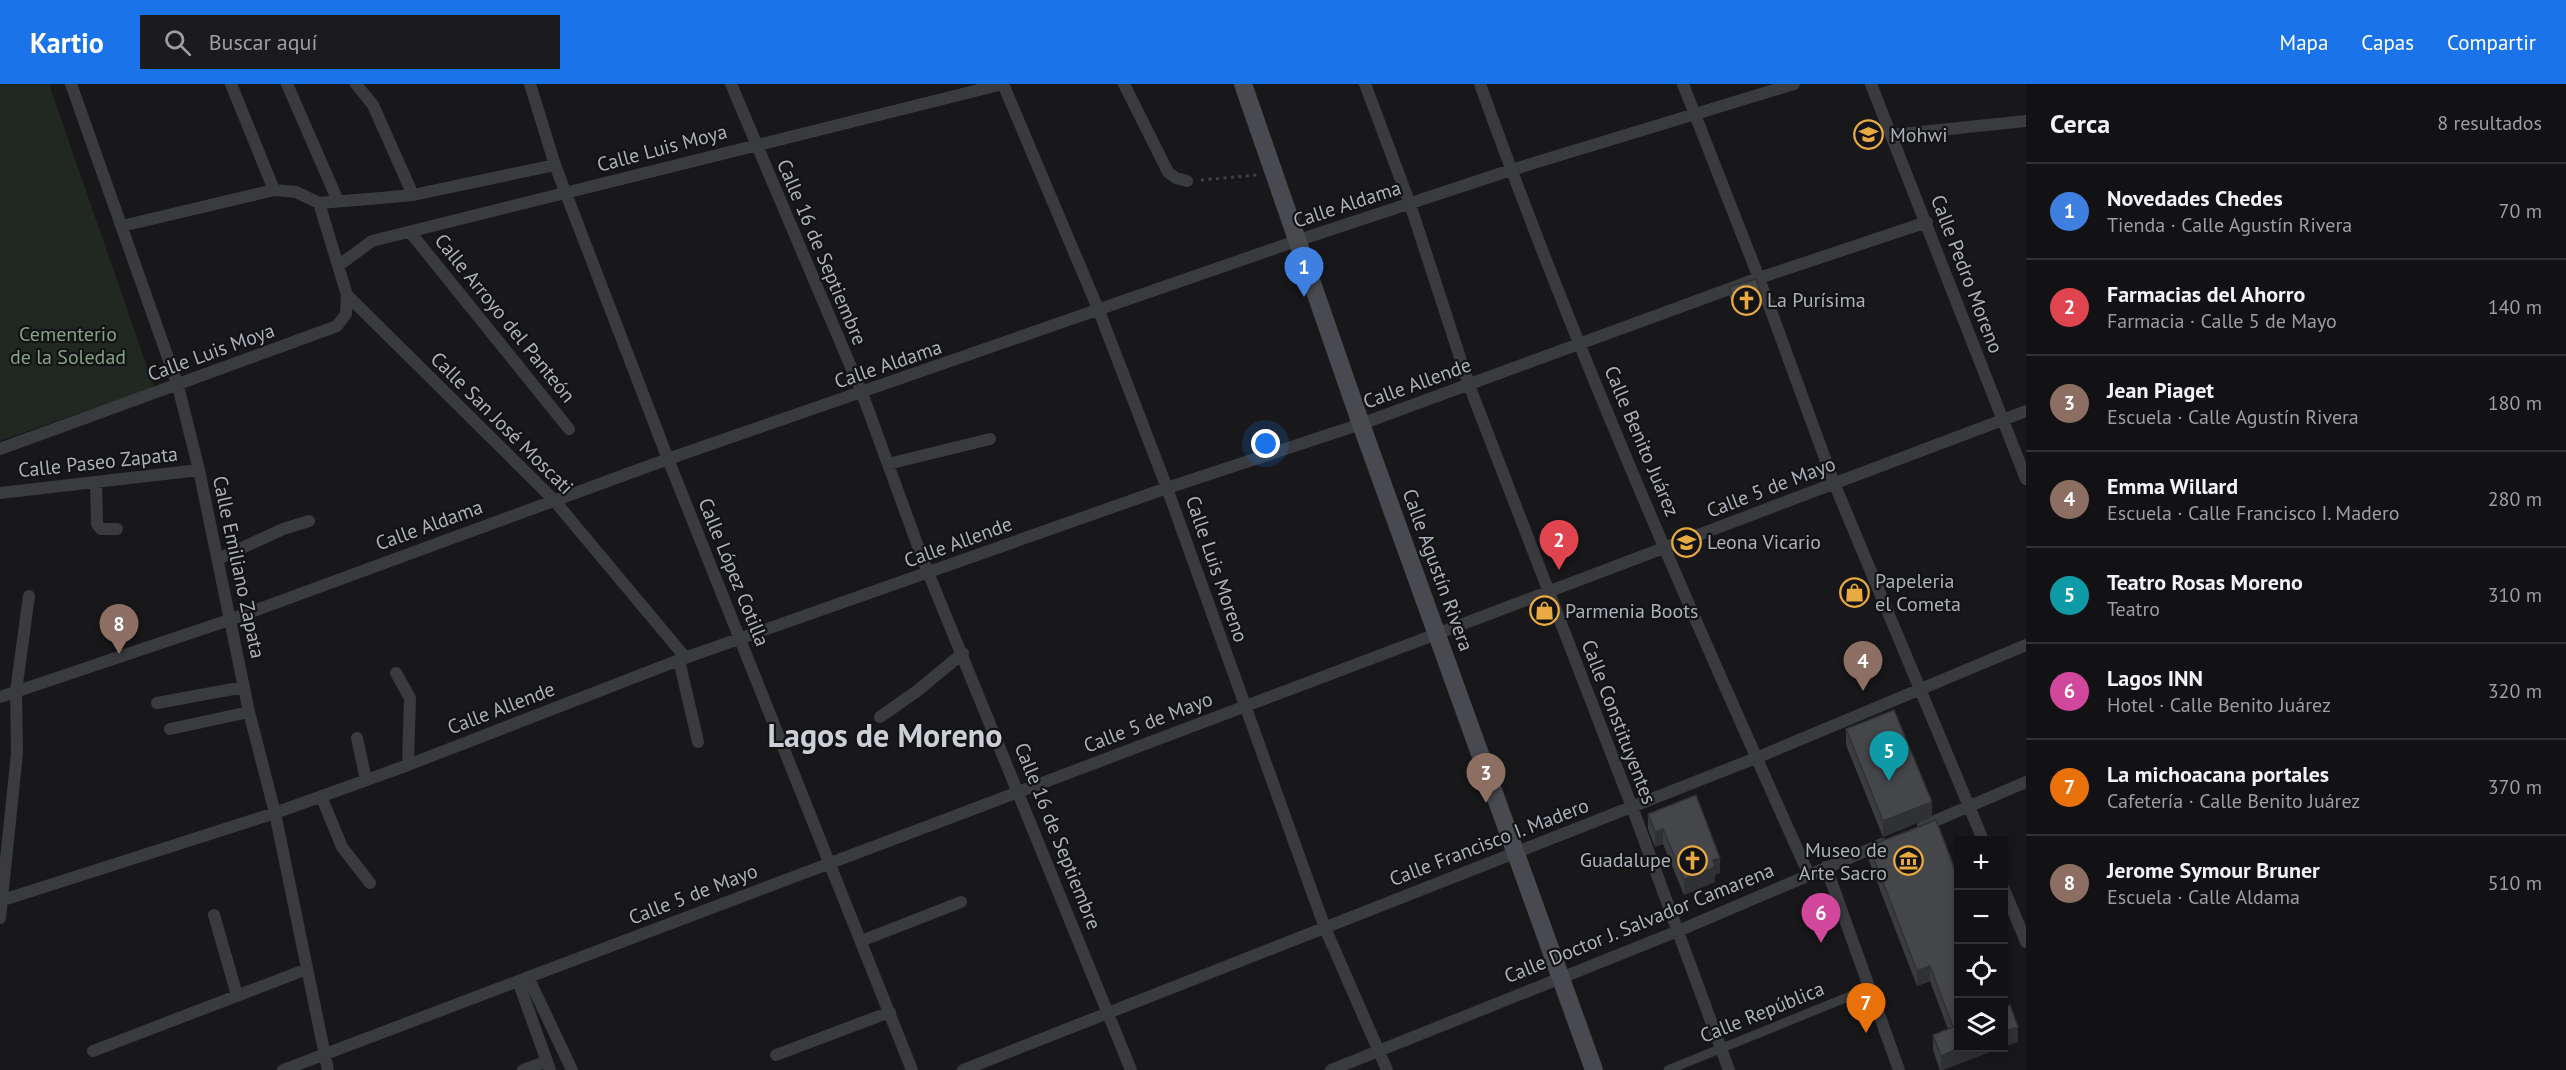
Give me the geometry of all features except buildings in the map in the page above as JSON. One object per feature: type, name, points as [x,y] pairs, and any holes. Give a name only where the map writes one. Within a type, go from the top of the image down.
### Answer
[{"type":"main road","name":"Calle Agustín Rivera","points":[[1244,84],[1296,241],[1594,1070]]},
{"type":"street","name":"Calle Emiliano Zapata","points":[[71,84],[178,386],[199,470],[249,712],[275,813],[328,1070]]},
{"type":"street","points":[[231,84],[274,190]]},
{"type":"street","points":[[287,84],[338,201]]},
{"type":"street","points":[[356,84],[373,105],[413,195]]},
{"type":"street","name":"Calle López Cotilla","points":[[530,84],[555,165],[668,459],[912,1070]]},
{"type":"street","name":"Calle 16 de Septiembre","points":[[731,84],[862,393],[929,574],[1131,1070]]},
{"type":"street","name":"Calle Luis Moya","points":[[338,266],[372,241],[1003,84]]},
{"type":"street","name":"Calle Luis Moreno","points":[[1003,84],[1099,311],[1167,488],[1325,928],[1380,1049],[1387,1070]]},
{"type":"street","points":[[1124,84],[1168,172],[1186,182]]},
{"type":"street","name":"Calle Constituyentes","points":[[1365,84],[1410,204],[1469,385],[1547,592],[1632,807],[1729,1070]]},
{"type":"street","name":"Calle Benito Juárez","points":[[1480,84],[1511,170],[1665,548],[1809,875]]},
{"type":"street","points":[[1683,84],[1759,278],[1834,483],[1981,836]]},
{"type":"street","name":"Calle Aldama","points":[[0,697],[229,620],[553,499],[1296,241],[1511,170],[1794,84]]},
{"type":"street","name":"Calle Pedro Moreno","points":[[1871,84],[1927,222],[2001,420],[2026,478]]},
{"type":"street","points":[[1892,135],[2026,121]]},
{"type":"street","points":[[123,226],[274,190],[296,192],[319,203],[413,195],[555,165]]},
{"type":"street","name":"Calle San José Moscati","points":[[319,203],[347,296],[553,499],[682,658]]},
{"type":"street","name":"Calle Allende","points":[[3,900],[275,813],[408,765],[682,658],[929,574],[1167,488],[1361,424],[1759,278],[1927,222]]},
{"type":"street","name":"Calle Arroyo del Panteón","points":[[410,232],[569,429]]},
{"type":"street","name":"Calle Luis Moya","points":[[0,449],[178,386],[337,326],[346,314],[347,296]]},
{"type":"street","name":"Calle 5 de Mayo","points":[[283,1070],[2026,411]]},
{"type":"street","points":[[888,464],[990,439]]},
{"type":"street","name":"Calle Paseo Zapata","points":[[0,492],[199,470]]},
{"type":"street","points":[[96,483],[96,524],[100,530],[117,529]]},
{"type":"street","points":[[218,559],[309,521]]},
{"type":"street","points":[[0,918],[17,753],[16,691],[29,596]]},
{"type":"street","name":"Calle Francisco I. Madero","points":[[963,1070],[1756,758],[2026,645]]},
{"type":"street","points":[[880,717],[917,691],[963,653]]},
{"type":"street","points":[[682,658],[698,742]]},
{"type":"street","points":[[396,673],[410,698],[408,765]]},
{"type":"street","points":[[157,703],[244,687]]},
{"type":"street","points":[[170,729],[249,712]]},
{"type":"street","points":[[357,738],[366,780]]},
{"type":"street","points":[[1914,830],[2026,783]]},
{"type":"street","points":[[321,796],[342,847],[370,883]]},
{"type":"street","name":"Calle Doctor J. Salvador Camarena","points":[[1331,1070],[1678,931],[1892,839]]},
{"type":"street","points":[[1826,867],[1899,1070]]},
{"type":"street","points":[[2005,890],[2023,927],[2026,942]]},
{"type":"street","points":[[861,941],[962,902]]},
{"type":"street","points":[[214,915],[237,995]]},
{"type":"street","points":[[93,1051],[307,969]]},
{"type":"street","points":[[523,979],[549,1066],[523,1070]]},
{"type":"street","points":[[523,979],[572,1070]]},
{"type":"street","name":"Calle República","points":[[1668,1070],[1870,988]]},
{"type":"street","points":[[776,1055],[890,1012]]},
{"type":"path","points":[[1186,182],[1273,173]]},
{"type":"green space","name":"Cementerio de la Soledad","points":[[0,84],[49,84],[154,387],[0,441]]},
{"type":"place","name":"Mohwi","points":[[1869,135]]},
{"type":"place","name":"Novedades Chedes","points":[[1304,297]]},
{"type":"place","name":"La Purísima","points":[[1746,300]]},
{"type":"place","name":"Leona Vicario","points":[[1686,542]]},
{"type":"place","name":"Farmacias del Ahorro","points":[[1559,570]]},
{"type":"place","name":"Papeleria el Cometa","points":[[1854,593]]},
{"type":"place","name":"Parmenia Boots","points":[[1544,611]]},
{"type":"place","name":"Jerome Symour Bruner","points":[[119,654]]},
{"type":"place","name":"Emma Willard","points":[[1863,691]]},
{"type":"place","name":"Teatro Rosas Moreno","points":[[1889,781]]},
{"type":"place","name":"Jean Piaget","points":[[1486,803]]},
{"type":"place","name":"Guadalupe","points":[[1692,860]]},
{"type":"place","name":"Museo de Arte Sacro","points":[[1908,861]]},
{"type":"place","name":"Lagos INN","points":[[1821,943]]},
{"type":"place","name":"La michoacana portales","points":[[1866,1033]]},
{"type":"district","name":"Lagos de Moreno","points":[[885,735]]}]
